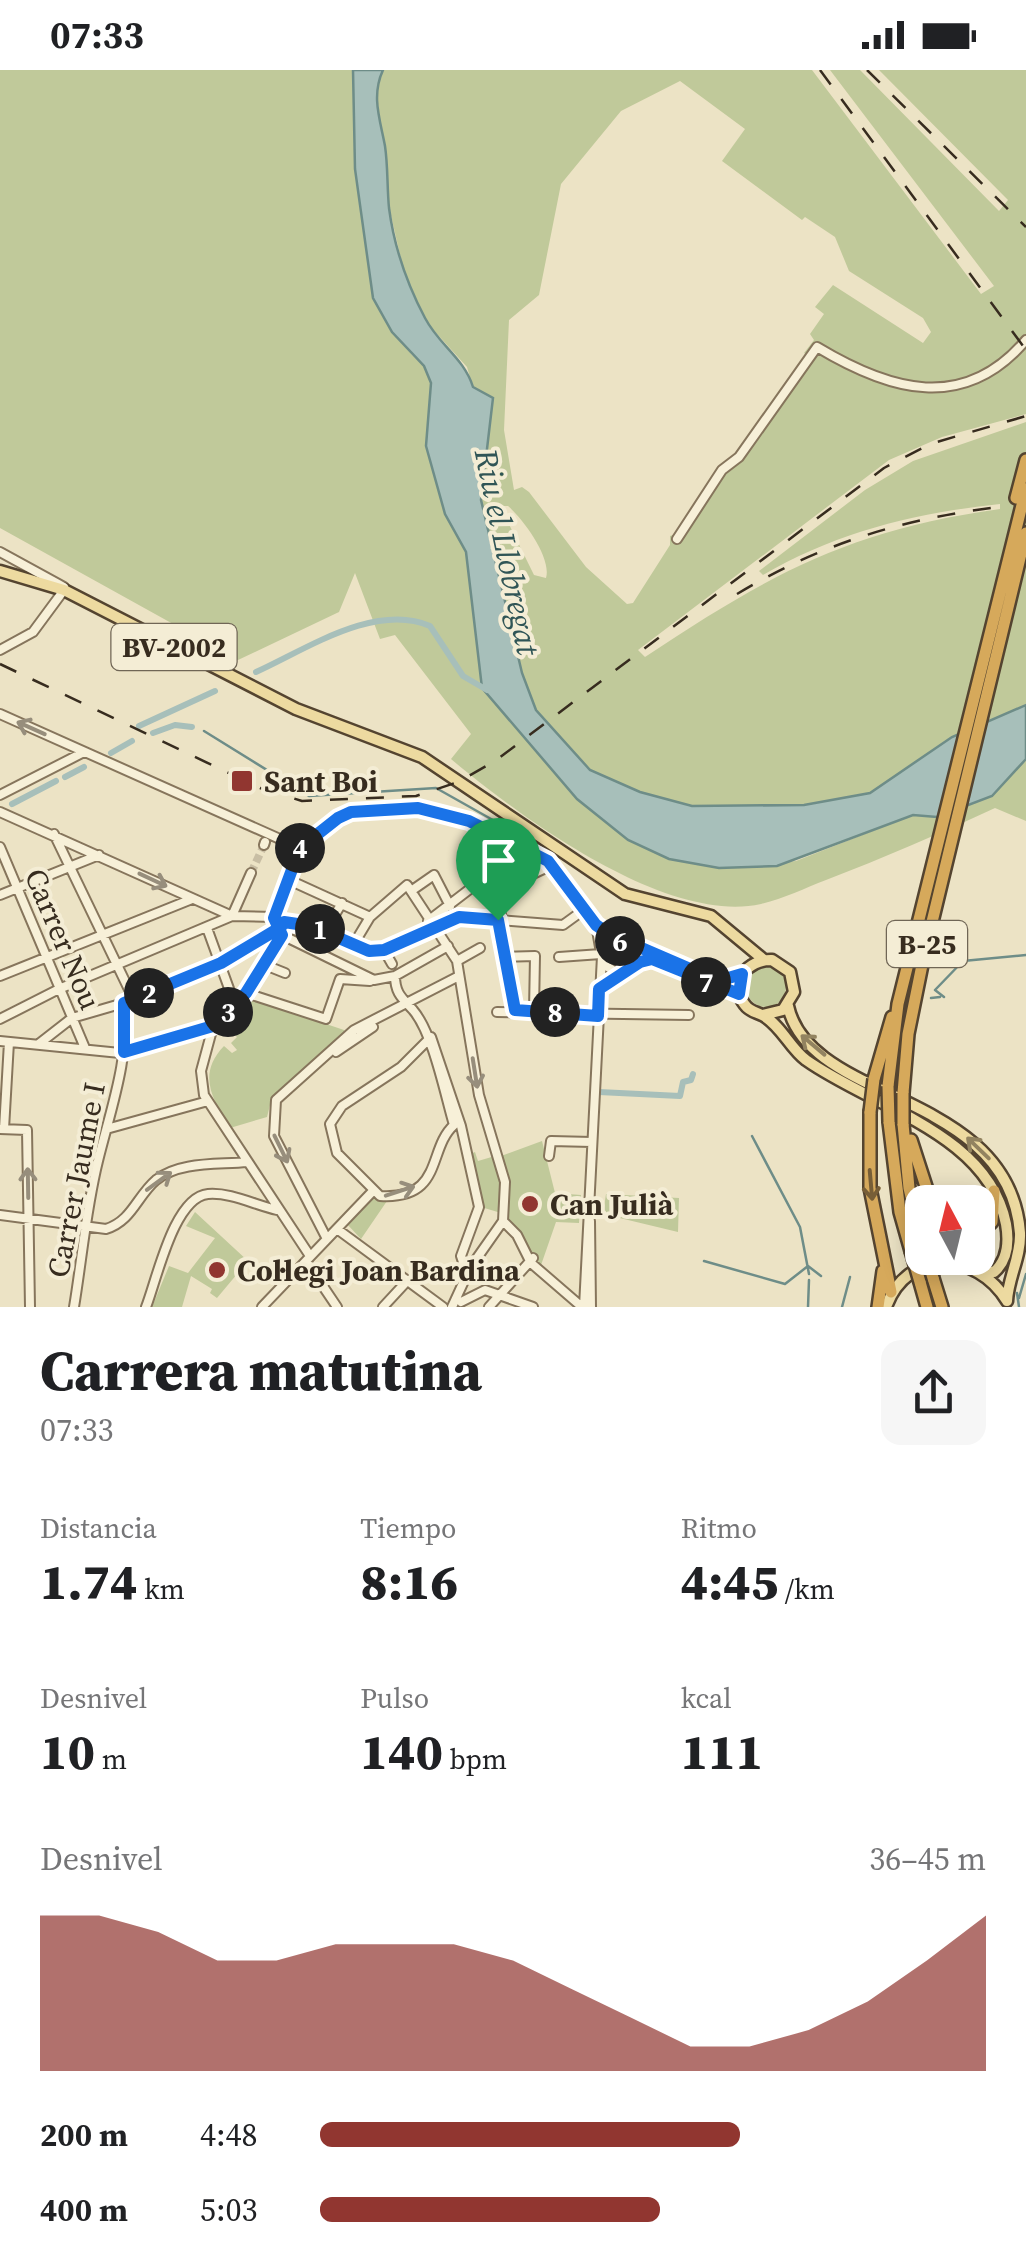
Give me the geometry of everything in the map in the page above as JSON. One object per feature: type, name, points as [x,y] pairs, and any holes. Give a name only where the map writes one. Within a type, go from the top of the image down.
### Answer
[{"type":"highway","points":[[986,644],[1026,460]]},
{"type":"highway","points":[[986,644],[1026,489]]},
{"type":"highway","name":"B-25","points":[[910,1185],[905,1094],[908,1034],[1025,538]]},
{"type":"highway","name":"B-25","points":[[942,1307],[911,1252],[900,1212],[888,1086],[898,1004],[986,644]]},
{"type":"highway","points":[[891,1292],[870,1188],[870,1112],[874,1080],[898,1004]]},
{"type":"highway","points":[[906,1125],[925,1185]]},
{"type":"highway","points":[[878,1307],[883,1257]]},
{"type":"highway","name":"B-25","points":[[926,1275],[928,1307]]},
{"type":"main road","name":"BV-2002","points":[[0,571],[64,590],[296,710],[422,758],[625,894],[702,912],[764,960]]},
{"type":"main road","points":[[745,942],[739,994],[748,1008],[762,1016],[804,1058],[960,1150],[989,1185]]},
{"type":"main road","points":[[744,971],[764,960],[780,963],[791,974],[795,989],[788,1006],[762,1016]]},
{"type":"main road","points":[[788,1006],[795,1028],[810,1044],[853,1073],[958,1131],[997,1169],[1014,1202],[1020,1238],[1008,1304]]},
{"type":"main road","points":[[995,1194],[1008,1236],[1005,1257],[995,1271]]},
{"type":"main road","points":[[886,1307],[891,1292],[908,1275]]},
{"type":"main road","points":[[980,1275],[1008,1304]]},
{"type":"street","points":[[677,539],[722,470],[739,458],[817,347],[846,364],[934,392],[988,376],[1026,340]]},
{"type":"street","points":[[0,552],[90,602]]},
{"type":"street","points":[[0,650],[33,632],[64,590]]},
{"type":"street","points":[[0,714],[300,848]]},
{"type":"street","points":[[57,764],[67,752],[62,742]]},
{"type":"street","points":[[0,795],[84,752]]},
{"type":"street","points":[[274,918],[300,848],[346,814],[418,808],[469,821],[552,864],[596,925],[626,945],[634,960],[628,971]]},
{"type":"street","points":[[0,812],[232,916],[274,918]]},
{"type":"street","points":[[54,834],[134,1000]]},
{"type":"street","name":"Carrer Nou","points":[[0,847],[85,1048]]},
{"type":"street","points":[[0,896],[99,855]]},
{"type":"street","points":[[492,892],[552,864]]},
{"type":"street","points":[[0,1019],[59,989],[232,916],[251,873]]},
{"type":"street","points":[[411,891],[434,875],[450,906]]},
{"type":"street","points":[[289,880],[370,917]]},
{"type":"street","points":[[30,1307],[27,1130],[2,1129],[5,1041],[124,1052],[207,1028],[246,993],[290,922],[325,931],[369,951],[384,950],[428,925],[479,882],[492,892],[500,920],[515,1010]]},
{"type":"street","points":[[358,937],[370,917],[407,885],[428,925],[456,961],[479,1095],[506,1182],[503,1221],[470,1268],[461,1300]]},
{"type":"street","points":[[0,976],[192,899]]},
{"type":"street","points":[[325,931],[342,903]]},
{"type":"street","points":[[428,925],[447,925],[462,917],[563,925],[585,909]]},
{"type":"street","points":[[274,918],[282,931],[374,980]]},
{"type":"street","points":[[579,1306],[587,1245],[601,956],[596,925]]},
{"type":"street","points":[[207,928],[235,1005]]},
{"type":"street","points":[[40,1043],[72,1018],[134,1000],[221,963],[282,931]]},
{"type":"street","points":[[601,956],[609,944],[626,945],[652,951],[718,981],[744,971]]},
{"type":"street","points":[[456,961],[480,948]]},
{"type":"street","points":[[246,993],[326,1018],[340,979],[374,980],[445,949]]},
{"type":"street","points":[[505,957],[534,956],[534,1010]]},
{"type":"street","points":[[559,957],[601,956]]},
{"type":"street","points":[[601,956],[611,973],[628,971]]},
{"type":"street","points":[[599,989],[652,959],[739,994]]},
{"type":"street","points":[[265,965],[284,974]]},
{"type":"street","points":[[393,969],[395,989],[428,1040],[454,1126],[448,1130],[437,1166],[424,1181],[397,1195],[372,1192],[332,1144],[334,1114],[402,1067],[428,1040]]},
{"type":"street","points":[[327,1239],[274,1136],[276,1100],[354,1030],[410,1008],[457,977]]},
{"type":"street","name":"Carrer Jaume I","points":[[74,1307],[98,1160],[110,1128],[124,1052],[124,1003]]},
{"type":"street","points":[[410,1008],[418,1011],[442,1060],[479,1207],[461,1256],[464,1265]]},
{"type":"street","points":[[497,1012],[689,1014]]},
{"type":"street","points":[[207,1028],[211,1034],[201,1071],[208,1101],[337,1307]]},
{"type":"street","points":[[110,1128],[208,1101]]},
{"type":"street","points":[[548,1156],[546,1142],[592,1142]]},
{"type":"street","points":[[0,1215],[86,1228],[118,1225],[152,1184],[170,1172],[247,1162]]},
{"type":"street","points":[[262,1307],[372,1192]]},
{"type":"street","points":[[146,1307],[180,1216],[196,1197],[218,1194],[274,1209]]},
{"type":"street","points":[[589,1211],[594,1231],[592,1307]]},
{"type":"street","points":[[503,1221],[532,1260],[579,1306]]},
{"type":"street","points":[[337,1228],[443,1307]]},
{"type":"street","points":[[587,1245],[594,1231]]},
{"type":"street","points":[[489,1307],[532,1260]]},
{"type":"street","points":[[383,1307],[408,1280]]},
{"type":"street","points":[[452,1307],[485,1290],[533,1307]]},
{"type":"green space","points":[[0,70],[353,70],[355,169],[373,298],[424,366],[431,383],[426,446],[445,514],[466,552],[482,688],[577,799],[719,868],[796,861],[913,815],[937,817],[1026,759],[1026,821],[995,808],[869,863],[761,904],[723,906],[682,898],[639,883],[554,836],[451,759],[471,734],[395,635],[380,639],[355,573],[339,612],[238,660],[0,528]]},
{"type":"green space","points":[[383,70],[812,70],[981,294],[994,286],[830,70],[860,70],[999,211],[1008,200],[879,70],[1026,70],[1026,414],[942,437],[889,460],[638,650],[645,657],[772,579],[854,543],[898,529],[1000,509],[1000,504],[907,519],[819,547],[763,575],[759,571],[865,490],[913,461],[1026,422],[1026,705],[870,793],[805,805],[692,806],[640,792],[590,770],[536,709],[522,673],[481,500],[485,479],[473,388],[467,367],[428,324],[404,272],[390,211],[376,86]],"holes":[[[680,81],[745,129],[722,161],[802,220],[805,217],[835,237],[849,271],[923,318],[931,332],[923,343],[833,285],[815,307],[824,314],[810,334],[814,340],[804,353],[809,356],[678,533],[670,536],[670,545],[633,603],[627,604],[586,567],[529,492],[522,487],[514,490],[504,430],[509,320],[539,295],[561,184],[621,111]],[[500,506],[508,506],[535,539],[545,560],[546,578],[534,575]]]},
{"type":"green space","points":[[766,967],[780,973],[786,987],[780,1001],[766,1007],[752,1001],[746,987],[752,973]]},
{"type":"green space","points":[[246,997],[344,1030],[345,1035],[272,1097],[267,1117],[230,1128],[213,1097],[209,1077],[224,1046],[232,1053],[237,1050],[231,1043],[237,1037],[222,1022]]},
{"type":"green space","points":[[542,1141],[555,1193],[581,1195],[579,1223],[556,1222],[540,1268],[507,1221],[510,1186],[501,1156]]},
{"type":"green space","points":[[475,1152],[478,1161],[495,1156],[504,1186],[501,1213],[481,1207],[468,1155]]},
{"type":"green space","points":[[606,1194],[679,1198],[678,1232],[603,1214]]},
{"type":"green space","points":[[370,1197],[387,1201],[361,1239],[346,1223]]},
{"type":"green space","name":"Col·legi Joan Bardina","points":[[195,1212],[248,1261],[217,1298],[210,1293],[212,1289],[191,1276],[182,1307],[152,1307],[169,1266],[188,1273],[215,1238],[186,1226]]},
{"type":"water","points":[[353,70],[383,70],[377,98],[389,208],[412,292],[431,328],[464,368],[473,387],[493,398],[481,500],[522,673],[536,710],[590,770],[640,792],[692,806],[804,805],[870,793],[952,737],[1026,705],[1026,759],[992,796],[937,817],[913,815],[777,866],[719,868],[669,859],[628,840],[577,799],[482,688],[466,552],[445,514],[426,446],[431,383],[424,366],[392,332],[373,298],[355,169]]},
{"type":"waterway","name":"Riu el Llobregat","points":[[485,455],[497,450]]},
{"type":"waterway","points":[[256,672],[318,641],[364,624],[409,620],[430,626],[463,676],[487,690]]},
{"type":"waterway","points":[[139,726],[215,691]]},
{"type":"waterway","points":[[153,733],[175,725],[192,727]]},
{"type":"waterway","points":[[204,731],[309,796],[436,788],[500,824]]},
{"type":"waterway","points":[[111,753],[132,741]]},
{"type":"waterway","points":[[65,777],[84,767]]},
{"type":"waterway","points":[[12,804],[56,781]]},
{"type":"waterway","points":[[944,997],[935,990],[963,961],[1026,955]]},
{"type":"waterway","points":[[931,998],[940,997]]},
{"type":"waterway","points":[[599,1092],[680,1096],[683,1082],[691,1080],[693,1074]]},
{"type":"waterway","points":[[752,1136],[800,1227],[809,1274]]},
{"type":"waterway","points":[[704,1261],[785,1284],[808,1266],[821,1276]]},
{"type":"waterway","points":[[1019,1298],[1026,1274]]},
{"type":"waterway","points":[[842,1307],[850,1277]]},
{"type":"waterway","points":[[808,1307],[809,1280]]},
{"type":"waterway","points":[[1017,1293],[1019,1307]]},
{"type":"tunnel","points":[[251,873],[264,845]]},
{"type":"railway","points":[[820,70],[1026,350]]},
{"type":"railway","points":[[867,70],[1026,227]]},
{"type":"railway","points":[[0,664],[260,788],[302,801],[416,796],[458,782],[495,761],[884,468],[930,444],[1026,416]]},
{"type":"railway","points":[[737,594],[799,561],[863,536],[998,507]]},
{"type":"place","name":"Sant Boi","points":[[242,781]]},
{"type":"place","name":"Can Julià","points":[[530,1204]]},
{"type":"place","name":"Col·legi Joan Bardina","points":[[217,1270]]},
{"type":"route","points":[[498,920],[459,917],[446,926],[432,928],[384,950],[369,951],[311,926],[284,922],[281,927],[221,963],[124,1003],[124,1052],[213,1026],[235,1005],[282,935],[281,927],[274,918],[300,848],[351,812],[425,808],[469,821],[552,864],[596,925],[609,934],[630,947],[652,951],[718,981],[728,982],[742,974],[739,994],[652,959],[640,962],[599,989],[598,1016],[515,1010],[498,920]]}]
